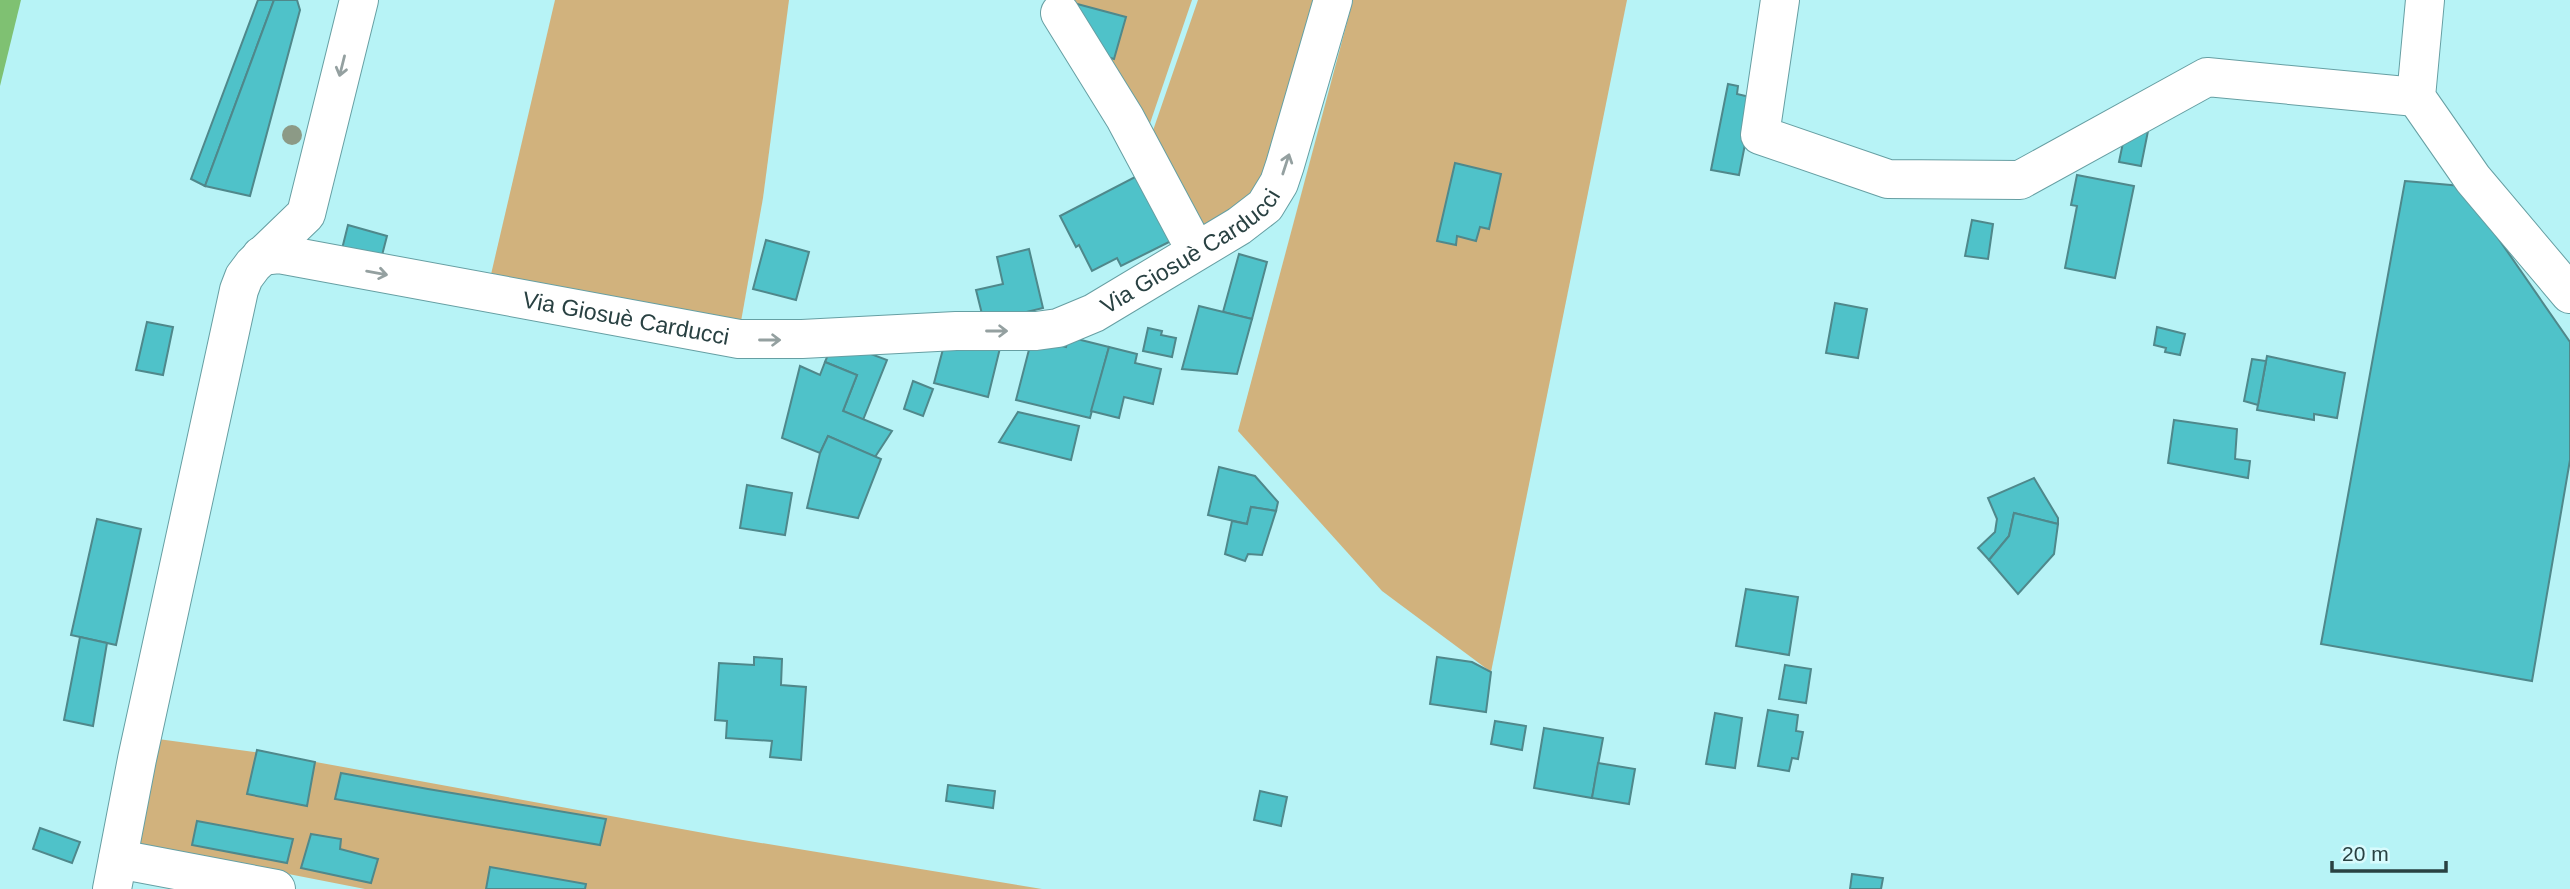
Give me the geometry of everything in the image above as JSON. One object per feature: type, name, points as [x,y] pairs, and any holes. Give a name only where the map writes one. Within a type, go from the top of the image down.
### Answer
[{"type":"street","points":[[323,263],[310,236],[306,214],[359,0]]},
{"type":"street","name":"Via Giosuè Carducci","points":[[261,256],[279,254],[700,334],[739,339],[956,331],[1036,331],[1058,328],[1094,313],[1239,226],[1265,206],[1279,183],[1334,0]]},
{"type":"street","points":[[1780,0],[1760,135],[1888,179],[2020,180],[2207,78],[2416,97]]},
{"type":"street","points":[[2425,0],[2416,97],[2473,178],[2570,294]]},
{"type":"street","points":[[1060,13],[1125,118],[1196,251]]},
{"type":"street","points":[[276,889],[115,874],[136,759],[239,290],[244,277],[261,256],[306,214]]},
{"type":"shaded area","points":[[0,0],[21,0],[0,86]]},
{"type":"shaded area","points":[[555,0],[789,0],[763,198],[740,327],[489,283]]},
{"type":"shaded area","points":[[1065,0],[1192,0],[1145,138]]},
{"type":"shaded area","points":[[1198,0],[1323,0],[1257,190],[1199,236],[1148,145]]},
{"type":"shaded area","points":[[1353,0],[1627,0],[1491,672],[1382,591],[1238,431]]},
{"type":"shaded area","points":[[158,739],[283,756],[731,838],[1042,889],[365,889],[136,844]]},
{"type":"building","points":[[258,0],[274,0],[205,186],[191,179]]},
{"type":"building","points":[[274,0],[297,0],[300,10],[250,196],[205,186]]},
{"type":"building","points":[[1066,1],[1126,17],[1114,59],[1097,54]]},
{"type":"building","points":[[1728,84],[1738,86],[1737,94],[1754,98],[1739,175],[1711,170]]},
{"type":"building","points":[[2151,116],[2141,166],[2119,162],[2126,128]]},
{"type":"building","points":[[1455,163],[1501,174],[1489,229],[1480,227],[1476,241],[1457,236],[1456,245],[1437,241]]},
{"type":"building","points":[[2077,175],[2134,186],[2115,278],[2065,268],[2077,206],[2071,205]]},
{"type":"building","points":[[1135,177],[1177,238],[1121,266],[1117,258],[1092,271],[1060,216]]},
{"type":"building","points":[[2405,181],[2462,186],[2570,342],[2570,460],[2532,681],[2321,644]]},
{"type":"building","points":[[1972,220],[1993,224],[1988,259],[1965,256]]},
{"type":"building","points":[[348,225],[387,236],[380,263],[341,253]]},
{"type":"building","points":[[766,240],[809,252],[796,300],[753,289]]},
{"type":"building","points":[[1029,249],[1043,308],[984,322],[976,290],[1003,284],[997,257]]},
{"type":"building","points":[[1239,254],[1267,262],[1252,319],[1223,312]]},
{"type":"building","points":[[1835,303],[1867,309],[1858,358],[1826,353]]},
{"type":"building","points":[[1199,306],[1252,319],[1237,374],[1182,369]]},
{"type":"building","points":[[147,322],[173,327],[163,375],[136,370]]},
{"type":"building","points":[[2157,327],[2185,334],[2180,355],[2165,352],[2166,348],[2154,345]]},
{"type":"building","points":[[1148,328],[1162,331],[1161,335],[1176,338],[1172,357],[1143,351]]},
{"type":"building","points":[[947,334],[1000,348],[988,397],[934,383]]},
{"type":"building","points":[[1069,337],[1109,347],[1090,418],[1016,400],[1032,338],[1066,347]]},
{"type":"building","points":[[834,340],[887,360],[863,420],[843,411],[857,375],[825,362]]},
{"type":"building","points":[[1109,347],[1137,354],[1135,363],[1161,369],[1153,404],[1124,397],[1119,418],[1091,411]]},
{"type":"building","points":[[2267,356],[2345,373],[2337,418],[2314,414],[2314,420],[2257,410]]},
{"type":"building","points":[[2252,359],[2266,361],[2258,405],[2244,401]]},
{"type":"building","points":[[825,362],[857,375],[843,411],[892,431],[875,457],[828,436],[820,453],[782,438],[800,366],[820,375]]},
{"type":"building","points":[[913,381],[933,389],[923,416],[904,409]]},
{"type":"building","points":[[1018,412],[1079,426],[1071,460],[999,442]]},
{"type":"building","points":[[2174,420],[2237,429],[2235,459],[2250,461],[2248,478],[2168,463]]},
{"type":"building","points":[[828,436],[881,459],[858,518],[807,508],[820,453]]},
{"type":"building","points":[[1219,467],[1255,476],[1278,502],[1276,511],[1251,507],[1247,524],[1208,515]]},
{"type":"building","points":[[2034,478],[2058,518],[2058,524],[2014,513],[2009,536],[1989,560],[1978,548],[1995,532],[1997,519],[1988,498]]},
{"type":"building","points":[[747,485],[792,493],[785,535],[740,528]]},
{"type":"building","points":[[1251,507],[1276,511],[1262,555],[1248,554],[1245,561],[1225,554],[1232,521],[1247,524]]},
{"type":"building","points":[[2014,513],[2058,524],[2054,554],[2018,594],[1989,560],[2009,536]]},
{"type":"building","points":[[97,519],[141,529],[116,645],[71,635]]},
{"type":"building","points":[[1746,589],[1798,597],[1789,655],[1736,646]]},
{"type":"building","points":[[80,637],[107,643],[93,726],[64,720]]},
{"type":"building","points":[[754,657],[782,659],[781,685],[806,687],[801,760],[770,757],[772,741],[726,738],[727,721],[715,720],[719,663],[754,665]]},
{"type":"building","points":[[1437,657],[1472,662],[1491,672],[1486,712],[1430,704]]},
{"type":"building","points":[[1785,665],[1811,669],[1806,703],[1779,699]]},
{"type":"building","points":[[1768,710],[1798,715],[1796,731],[1803,732],[1798,759],[1792,758],[1789,771],[1758,766]]},
{"type":"building","points":[[1715,713],[1742,718],[1735,768],[1706,764]]},
{"type":"building","points":[[1495,721],[1526,726],[1522,750],[1491,744]]},
{"type":"building","points":[[1544,728],[1603,738],[1592,798],[1534,788]]},
{"type":"building","points":[[257,750],[315,762],[307,806],[247,794]]},
{"type":"building","points":[[1598,763],[1635,769],[1629,804],[1592,798]]},
{"type":"building","points":[[341,773],[606,819],[600,845],[430,816],[335,799]]},
{"type":"building","points":[[948,785],[995,791],[993,808],[946,801]]},
{"type":"building","points":[[1260,791],[1287,797],[1281,826],[1254,820]]},
{"type":"building","points":[[197,821],[293,839],[287,863],[192,845]]},
{"type":"building","points":[[40,828],[80,842],[72,863],[33,849]]},
{"type":"building","points":[[311,834],[341,839],[340,849],[378,859],[371,883],[301,868]]},
{"type":"building","points":[[490,867],[586,884],[585,889],[486,889]]},
{"type":"building","points":[[1852,874],[1883,878],[1881,889],[1850,889]]}]
